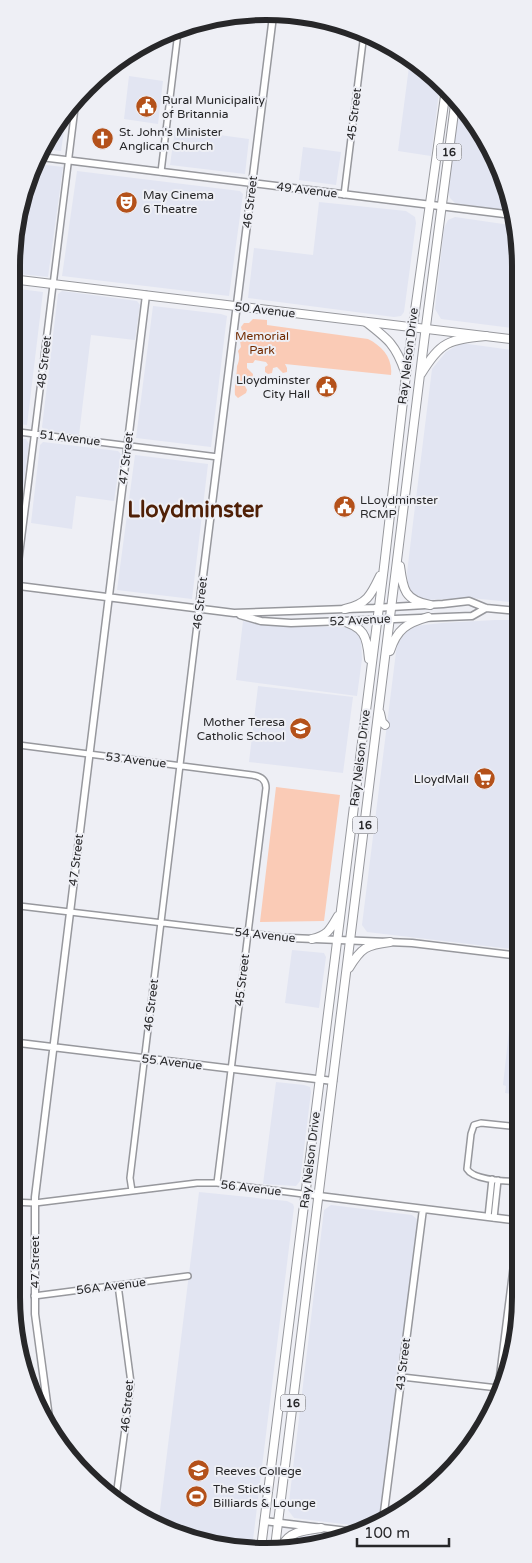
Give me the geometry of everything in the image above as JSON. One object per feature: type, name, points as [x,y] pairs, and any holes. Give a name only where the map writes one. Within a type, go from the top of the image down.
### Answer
[{"type":"main road","name":"Ray Nelson Drive","points":[[262,1543],[321,1080],[412,327],[445,97]]},
{"type":"main road","name":"Ray Nelson Drive","points":[[276,1542],[455,108]]},
{"type":"main road","name":"50 Avenue","points":[[20,280],[512,339]]},
{"type":"main road","points":[[366,322],[394,345],[406,375]]},
{"type":"main road","points":[[420,376],[434,355],[447,343],[457,339],[486,336]]},
{"type":"main road","points":[[399,552],[401,576],[407,595],[413,600],[430,605]]},
{"type":"main road","points":[[345,609],[363,603],[372,592],[384,567]]},
{"type":"main road","points":[[384,667],[393,642],[400,630],[413,621],[428,617]]},
{"type":"main road","points":[[339,620],[359,628],[364,633],[368,648],[370,674]]},
{"type":"main road","points":[[379,709],[382,722],[385,725]]},
{"type":"main road","points":[[312,939],[324,936],[340,913]]},
{"type":"main road","points":[[346,972],[362,949],[374,944],[390,942]]},
{"type":"main road","points":[[285,1542],[296,1532],[321,1528]]},
{"type":"street","name":"46 Street","points":[[132,1191],[130,1178],[144,1058],[273,20]]},
{"type":"street","points":[[161,172],[177,37]]},
{"type":"street","name":"45 Street","points":[[344,195],[363,40]]},
{"type":"street","name":"48 Street","points":[[20,542],[75,112]]},
{"type":"street","name":"49 Avenue","points":[[45,157],[506,214]]},
{"type":"street","name":"47 Street","points":[[47,1408],[34,1296],[35,1203],[69,912],[146,296]]},
{"type":"street","name":"51 Avenue","points":[[20,432],[218,457]]},
{"type":"street","name":"52 Avenue","points":[[20,586],[234,613],[260,621],[280,623],[472,616],[486,608]]},
{"type":"street","name":"52 Avenue","points":[[234,613],[379,608],[469,601],[486,608],[512,610]]},
{"type":"street","name":"53 Avenue","points":[[20,745],[261,777]]},
{"type":"street","name":"45 Street","points":[[217,1183],[266,788],[265,781],[261,777]]},
{"type":"street","name":"54 Avenue","points":[[20,906],[290,938],[390,942],[512,955]]},
{"type":"street","name":"55 Avenue","points":[[20,1043],[333,1081]]},
{"type":"street","points":[[512,1126],[481,1122],[474,1125],[467,1169],[472,1175],[512,1181]]},
{"type":"street","points":[[491,1217],[495,1180]]},
{"type":"street","name":"56 Avenue","points":[[20,1202],[35,1203],[197,1183],[217,1183],[512,1220]]},
{"type":"street","name":"43 Street","points":[[385,1512],[423,1209]]},
{"type":"street","name":"56A Avenue","points":[[34,1296],[188,1276]]},
{"type":"street","points":[[500,1373],[512,1282]]},
{"type":"street","name":"46 Street","points":[[117,1492],[131,1383],[118,1285]]},
{"type":"street","points":[[402,1377],[494,1388]]},
{"type":"street","points":[[264,1521],[343,1531]]},
{"type":"shaded area","points":[[409,66],[439,91],[431,156],[398,151]]},
{"type":"shaded area","points":[[129,76],[163,81],[158,124],[124,119]]},
{"type":"shaded area","points":[[458,112],[471,129],[486,155],[485,164],[490,165],[506,210],[455,203],[450,198],[448,191]]},
{"type":"shaded area","points":[[65,124],[61,151],[49,150]]},
{"type":"shaded area","points":[[175,129],[249,139],[245,174],[170,165]]},
{"type":"shaded area","points":[[303,147],[341,152],[336,185],[299,180]]},
{"type":"shaded area","points":[[42,164],[63,167],[48,277],[20,274],[22,234],[28,202]]},
{"type":"shaded area","points":[[77,171],[240,191],[243,194],[229,296],[62,276]]},
{"type":"shaded area","points":[[319,202],[406,211],[415,217],[416,223],[404,312],[401,316],[394,317],[248,298],[254,248],[313,255]]},
{"type":"shaded area","points":[[455,217],[508,225],[512,266],[512,328],[441,319],[435,309],[444,228],[448,220]]},
{"type":"shaded area","points":[[20,289],[43,292],[27,425],[20,424]]},
{"type":"shaded area","points":[[62,291],[137,301],[140,305],[135,340],[91,335],[79,435],[44,430],[42,427],[58,294]]},
{"type":"shaded area","points":[[153,306],[227,316],[211,447],[136,438]]},
{"type":"shaded area","points":[[461,343],[512,350],[512,602],[471,598],[427,600],[413,596],[408,583],[407,573],[432,369],[446,352]]},
{"type":"shaded area","points":[[20,439],[26,439],[29,444],[20,511]]},
{"type":"shaded area","points":[[43,442],[118,451],[121,454],[114,501],[76,496],[72,529],[31,523],[40,445]]},
{"type":"shaded area","points":[[135,455],[208,464],[192,599],[117,590]]},
{"type":"shaded area","points":[[512,620],[512,949],[367,932],[362,925],[397,644],[407,631],[415,626]]},
{"type":"shaded area","points":[[243,621],[272,626],[346,627],[353,629],[361,639],[362,659],[357,696],[236,680]]},
{"type":"shaded area","name":"Mother Teresa Catholic School","points":[[258,686],[353,697],[343,773],[249,762]]},
{"type":"shaded area","points":[[292,950],[324,953],[326,957],[319,1008],[285,1003]]},
{"type":"shaded area","points":[[512,1004],[512,1094],[505,1093],[506,1086],[503,1085]]},
{"type":"shaded area","points":[[276,1082],[304,1085],[310,1087],[311,1092],[300,1181],[296,1186],[263,1184]]},
{"type":"shaded area","points":[[199,1192],[287,1201],[293,1204],[294,1207],[253,1542],[202,1535],[159,1519]]},
{"type":"shaded area","points":[[331,1205],[412,1215],[418,1220],[381,1515],[356,1526],[294,1518],[288,1510],[324,1210]]},
{"type":"shaded area","points":[[305,1535],[321,1537],[292,1541],[296,1537]]},
{"type":"green space","name":"Memorial Park","points":[[253,319],[267,320],[267,325],[368,339],[386,353],[390,363],[391,375],[285,364],[287,372],[283,373],[277,367],[273,368],[272,373],[268,374],[265,372],[265,367],[268,365],[266,362],[255,360],[253,363],[247,363],[247,368],[253,374],[252,380],[244,384],[247,390],[246,393],[238,398],[235,395],[235,388],[239,359],[238,351],[241,347],[240,341],[243,335],[241,327],[244,323],[249,323]]},
{"type":"green space","points":[[276,787],[340,795],[324,921],[260,922]]},
{"type":"place","name":"Rural Municipality of Britannia","points":[[146,107]]},
{"type":"place","name":"St. John's Minister Anglican Church","points":[[103,139]]},
{"type":"place","name":"May Cinema 6 Theatre","points":[[127,202]]},
{"type":"place","name":"Lloydminster City Hall","points":[[326,387]]},
{"type":"place","name":"LLoydminster RCMP","points":[[344,507]]},
{"type":"place","name":"Mother Teresa Catholic School","points":[[301,729]]},
{"type":"place","name":"LloydMall","points":[[485,779]]},
{"type":"place","name":"Reeves College","points":[[199,1471]]},
{"type":"place","name":"The Sticks Billiards & Lounge","points":[[197,1496]]},
{"type":"district","name":"Lloydminster","points":[[195,509]]}]
